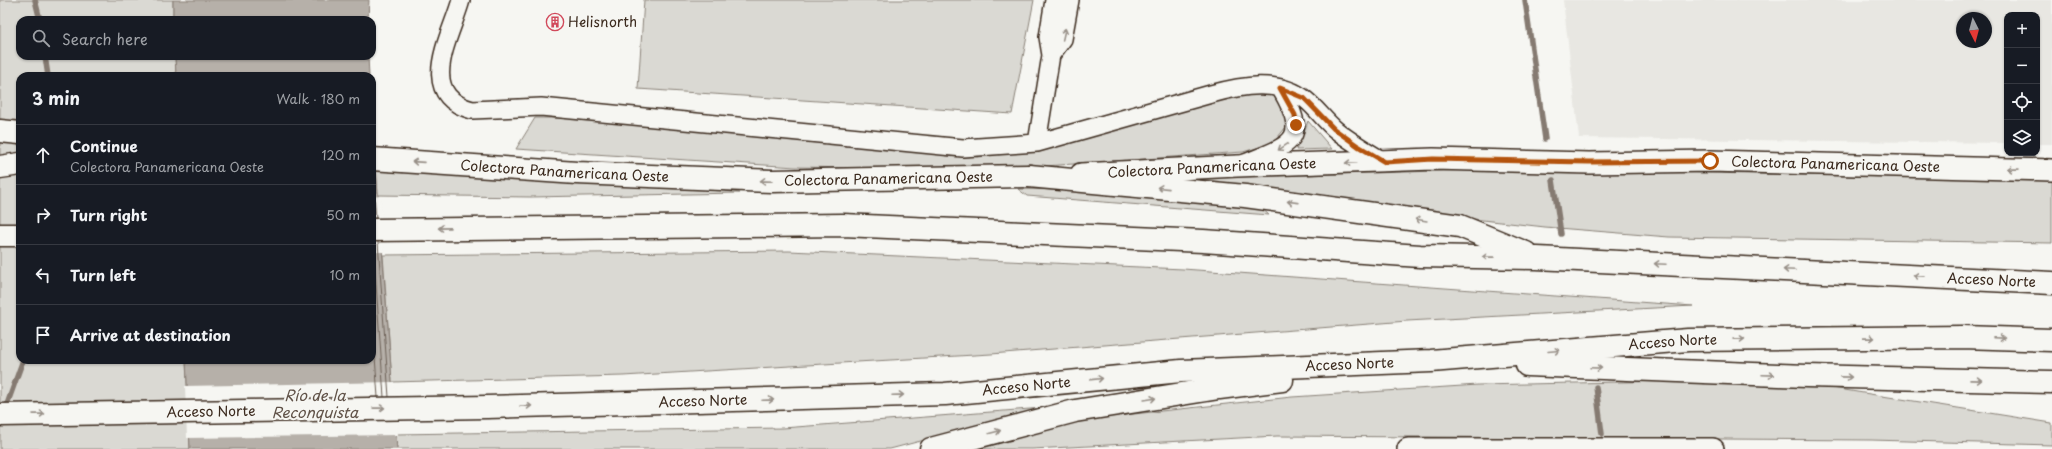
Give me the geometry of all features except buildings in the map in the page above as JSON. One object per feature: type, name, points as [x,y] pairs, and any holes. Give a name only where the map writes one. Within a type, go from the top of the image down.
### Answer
[{"type":"main road","points":[[0,131],[16,133]]},
{"type":"main road","name":"Colectora Panamericana Oeste","points":[[376,159],[614,175],[772,181],[1029,176]]},
{"type":"main road","points":[[0,167],[16,165]]},
{"type":"main road","points":[[1029,176],[1245,196],[1460,226],[1537,258]]},
{"type":"main road","name":"Acceso Norte","points":[[376,230],[842,225],[1203,241],[1420,256],[1537,258],[2049,282]]},
{"type":"main road","points":[[0,235],[16,235]]},
{"type":"main road","name":"Acceso Norte","points":[[0,415],[487,407],[945,394],[1181,371],[1431,361],[1688,340],[1963,337],[2052,340]]},
{"type":"main road","points":[[931,449],[1075,411],[1219,388],[1431,361],[1807,376],[2052,382]]},
{"type":"street","points":[[461,0],[445,49],[440,78],[442,86],[454,102],[461,107],[472,110],[541,107],[963,148],[1037,143],[1230,89],[1264,86],[1280,88],[1304,98],[1334,129],[1358,146],[1385,162]]},
{"type":"street","points":[[1037,143],[1051,55],[1048,37],[1054,0]]},
{"type":"street","points":[[1051,55],[1063,39],[1070,0]]},
{"type":"street","points":[[1237,166],[1280,149],[1289,142],[1294,135],[1296,125],[1295,115],[1280,88]]},
{"type":"street","name":"Colectora Panamericana Oeste","points":[[1029,176],[1237,166],[1385,162],[1433,159],[1589,162],[1710,161],[2052,170]]},
{"type":"street","points":[[1408,449],[1713,449]]},
{"type":"shaded area","points":[[0,0],[173,0],[173,16],[16,16],[16,60],[175,60],[176,72],[16,72],[16,364],[186,364],[190,449],[0,449]]},
{"type":"shaded area","points":[[644,0],[1034,0],[1012,114],[638,89]]},
{"type":"shaded area","points":[[1563,0],[2052,0],[2052,144],[2040,144],[2040,12],[2004,12],[2004,143],[1579,138]]},
{"type":"shaded area","points":[[1270,92],[1285,109],[1286,127],[1273,143],[1243,152],[988,170],[796,167],[516,149],[535,118],[578,118],[978,157],[1036,149],[1212,99]]},
{"type":"shaded area","points":[[1308,121],[1332,149],[1296,150]]},
{"type":"shaded area","points":[[376,160],[673,184],[740,193],[531,197],[378,195]]},
{"type":"shaded area","points":[[1507,169],[2052,180],[2052,243],[1669,237],[1545,227],[1456,217],[1168,179]]},
{"type":"shaded area","points":[[1018,189],[1062,190],[1259,206],[1269,215],[1027,196]]},
{"type":"shaded area","points":[[789,251],[1183,269],[1693,306],[1407,321],[991,354],[623,376],[392,382],[383,255]]},
{"type":"shaded area","points":[[1719,380],[1832,388],[2052,423],[2052,445],[1871,440],[1277,436],[1032,449],[952,449],[1059,422],[1292,397],[1478,385]]},
{"type":"shaded area","points":[[1069,406],[978,426],[890,449],[397,449],[396,434],[783,428]]},
{"type":"water","points":[[173,0],[369,0],[368,16],[173,16]]},
{"type":"water","points":[[175,60],[368,60],[369,72],[176,72]]},
{"type":"water","name":"Río de la Reconquista","points":[[376,168],[397,449],[190,449],[186,364],[376,364]]},
{"type":"pier","points":[[376,196],[380,196],[384,252],[376,252]]},
{"type":"pier","points":[[394,382],[398,435],[187,438],[185,386]]},
{"type":"waterway","points":[[35,0],[39,16]]},
{"type":"waterway","points":[[1525,0],[1545,139]]},
{"type":"waterway","points":[[46,60],[47,72]]},
{"type":"waterway","points":[[1553,180],[1561,234]]},
{"type":"waterway","points":[[5,410],[22,364]]},
{"type":"waterway","points":[[1596,387],[1602,434]]},
{"type":"place","name":"Helisnorth","points":[[555,22]]},
{"type":"route","points":[[1296,125],[1295,115],[1280,88],[1304,98],[1334,129],[1358,146],[1385,162],[1433,159],[1589,162],[1710,161]]}]
